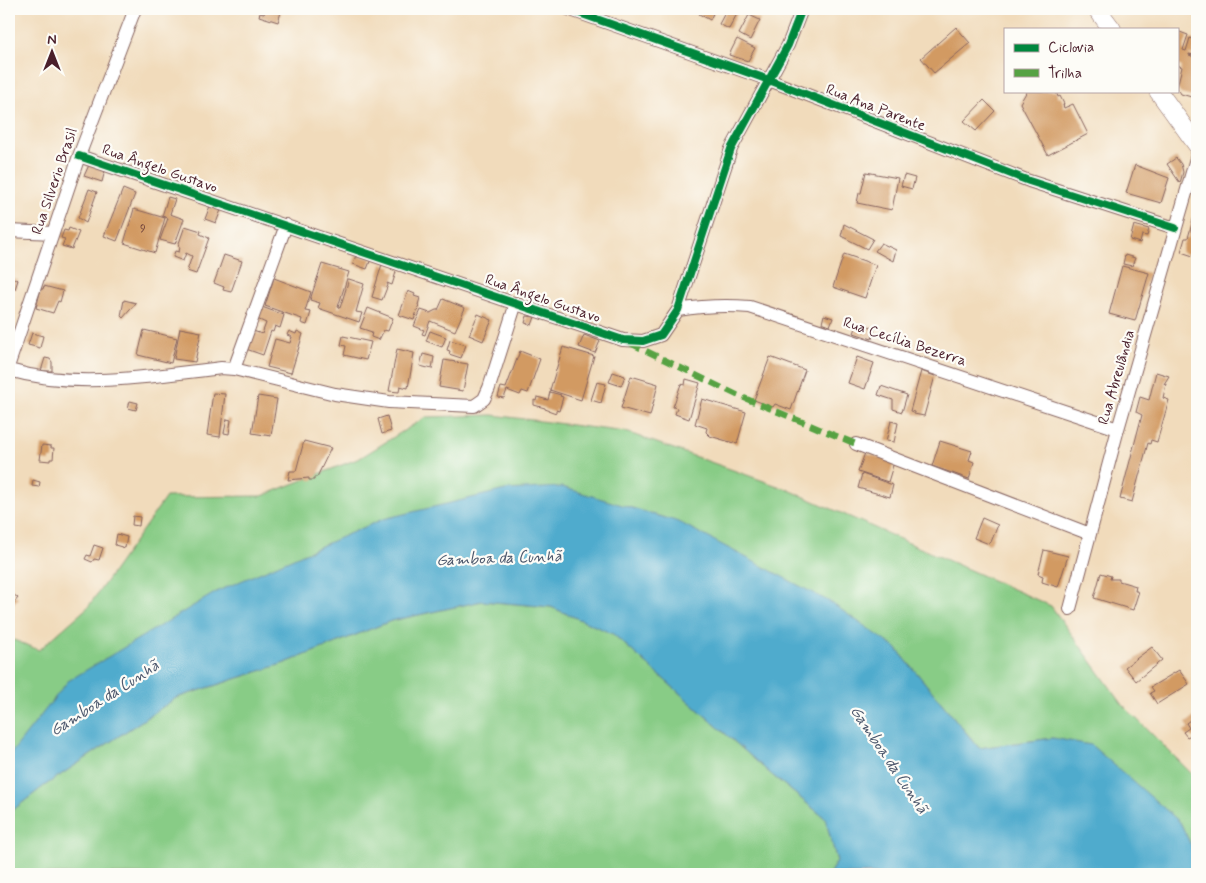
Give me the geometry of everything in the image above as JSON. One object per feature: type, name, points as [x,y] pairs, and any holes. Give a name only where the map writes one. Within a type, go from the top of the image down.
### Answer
[{"type":"street","name":"Rua Silverio Brasil","points":[[9,364],[80,156],[135,9]]},
{"type":"street","name":"Rua Ana Parente","points":[[568,9],[769,80],[1029,181],[1175,228]]},
{"type":"street","name":"Rua Ângelo Gustavo","points":[[80,156],[516,302],[623,340],[643,340],[661,335],[678,310],[731,149],[788,45],[802,9]]},
{"type":"street","points":[[1098,9],[1111,28]]},
{"type":"street","points":[[1159,92],[1197,144]]},
{"type":"street","name":"Rua Abreulândia","points":[[1070,610],[1118,429],[1197,155]]},
{"type":"street","points":[[234,369],[286,225]]},
{"type":"street","points":[[9,231],[53,233]]},
{"type":"street","points":[[9,370],[29,376],[80,380],[128,378],[221,368],[234,369],[335,394],[390,402],[474,406],[484,399],[516,302]]},
{"type":"street","name":"Rua Cecília Bezerra","points":[[678,310],[701,306],[750,307],[1118,429]]},
{"type":"street","points":[[856,444],[1090,534]]},
{"type":"green space","points":[[493,415],[626,432],[789,490],[1051,606],[1123,705],[1197,779],[1197,858],[1180,822],[1053,738],[979,748],[896,648],[562,487],[9,756],[9,638],[39,650],[88,607],[166,497],[262,496],[360,458],[426,417]]},
{"type":"green space","points":[[482,601],[551,607],[613,634],[772,775],[825,818],[837,861],[829,874],[9,874],[9,813],[44,786],[176,698],[285,663],[391,621]]},
{"type":"water","name":"Gamboa da Cunhã","points":[[562,487],[679,522],[830,602],[896,648],[979,748],[1053,738],[1091,745],[1180,822],[1197,858],[1197,874],[829,874],[837,861],[825,818],[772,775],[613,634],[551,607],[482,601],[391,621],[285,663],[176,698],[44,786],[9,813],[9,756],[68,681],[218,591],[383,519],[505,490]]},
{"type":"building","points":[[266,9],[282,9],[278,22],[259,16],[260,13],[264,14]]},
{"type":"building","points":[[702,9],[715,9],[710,20],[699,14]]},
{"type":"building","points":[[727,9],[739,10],[729,29],[719,24]]},
{"type":"building","points":[[1192,9],[1197,9],[1197,15],[1193,14],[1194,10]]},
{"type":"building","points":[[749,15],[760,20],[750,40],[739,34]]},
{"type":"building","points":[[956,27],[970,43],[934,73],[921,58]]},
{"type":"building","points":[[1178,31],[1188,35],[1183,50],[1186,51],[1190,38],[1197,42],[1193,55],[1189,55],[1197,58],[1197,105],[1194,104],[1195,98],[1181,94],[1178,89],[1182,67],[1178,65]]},
{"type":"building","points":[[737,39],[755,48],[748,61],[729,55]]},
{"type":"building","points":[[1026,92],[1056,92],[1064,104],[1064,108],[1073,104],[1088,134],[1048,155],[1020,103]]},
{"type":"building","points":[[984,100],[995,111],[976,131],[964,121]]},
{"type":"building","points":[[1176,158],[1181,164],[1183,172],[1180,183],[1167,164]]},
{"type":"building","points":[[89,165],[105,170],[102,182],[84,176]]},
{"type":"building","points":[[1135,165],[1169,178],[1161,203],[1126,193]]},
{"type":"building","points":[[866,172],[898,178],[892,210],[857,203]]},
{"type":"building","points":[[904,175],[915,178],[912,189],[901,186]]},
{"type":"building","points":[[89,189],[97,192],[86,223],[78,218]]},
{"type":"building","points":[[123,189],[135,194],[117,241],[104,236]]},
{"type":"building","points":[[168,197],[175,199],[170,214],[184,219],[175,244],[160,240],[168,218],[162,216]]},
{"type":"building","points":[[1197,205],[1196,257],[1181,252],[1185,238],[1188,238]]},
{"type":"building","points":[[210,206],[221,210],[216,223],[205,219]]},
{"type":"building","points":[[134,209],[165,218],[155,253],[124,243]]},
{"type":"building","points":[[844,224],[873,239],[867,249],[841,236]]},
{"type":"building","points":[[1134,225],[1149,229],[1147,236],[1142,235],[1140,243],[1130,240]]},
{"type":"building","points":[[185,226],[201,231],[200,234],[209,238],[196,274],[187,271],[192,256],[186,253],[183,261],[173,257],[175,251],[179,252],[180,247],[178,246]]},
{"type":"building","points":[[69,228],[79,232],[72,249],[62,246],[65,239],[61,238],[64,230],[68,231]]},
{"type":"building","points":[[881,243],[896,250],[893,261],[875,251]]},
{"type":"building","points":[[844,254],[876,265],[865,298],[833,287]]},
{"type":"building","points":[[224,255],[242,261],[231,292],[223,290],[224,287],[214,283]]},
{"type":"building","points":[[356,255],[371,259],[367,269],[353,264]]},
{"type":"building","points":[[1125,255],[1135,258],[1132,266],[1123,264]]},
{"type":"building","points":[[322,264],[349,272],[338,307],[340,308],[349,279],[364,284],[356,312],[362,313],[359,322],[318,308],[320,303],[310,300]]},
{"type":"building","points":[[382,264],[392,267],[391,270],[396,272],[392,285],[387,283],[388,285],[382,300],[372,297]]},
{"type":"building","points":[[1122,266],[1149,273],[1135,321],[1109,314]]},
{"type":"building","points":[[9,277],[18,280],[15,289],[9,287]]},
{"type":"building","points":[[274,278],[311,292],[305,311],[311,312],[307,325],[301,323],[302,319],[265,306]]},
{"type":"building","points":[[44,286],[63,291],[60,302],[58,301],[53,313],[36,308],[41,289]]},
{"type":"building","points":[[408,291],[420,298],[414,320],[399,315]]},
{"type":"building","points":[[443,299],[465,308],[455,331],[430,321],[425,335],[422,334],[424,330],[414,326],[421,310],[430,313],[438,310]]},
{"type":"building","points":[[124,300],[136,303],[123,318],[121,316]]},
{"type":"building","points":[[259,306],[284,315],[280,328],[275,326],[273,332],[271,331],[263,355],[246,349],[253,331],[262,334],[266,323],[255,318]]},
{"type":"building","points":[[368,308],[393,318],[388,331],[384,330],[379,340],[371,337],[372,332],[360,328]]},
{"type":"building","points":[[478,314],[492,320],[483,341],[469,335]]},
{"type":"building","points":[[824,315],[833,318],[830,326],[822,323]]},
{"type":"building","points":[[527,316],[535,317],[532,325],[525,323]]},
{"type":"building","points":[[858,323],[875,328],[872,339],[854,333]]},
{"type":"building","points":[[180,328],[201,332],[195,362],[174,359]]},
{"type":"building","points":[[144,330],[177,338],[171,363],[138,355]]},
{"type":"building","points":[[289,331],[296,334],[297,331],[303,334],[291,373],[267,367],[275,339],[290,343],[292,337],[287,335]]},
{"type":"building","points":[[430,331],[446,337],[442,347],[426,341]]},
{"type":"building","points":[[32,333],[43,336],[40,348],[28,345]]},
{"type":"building","points":[[584,335],[600,341],[595,353],[579,347]]},
{"type":"building","points":[[343,336],[371,342],[366,360],[344,355],[346,346],[341,345]]},
{"type":"building","points":[[450,340],[466,345],[461,358],[449,354],[450,351],[447,350]]},
{"type":"building","points":[[563,347],[594,356],[581,400],[550,390]]},
{"type":"building","points":[[397,349],[414,353],[408,388],[400,386],[399,392],[389,391]]},
{"type":"building","points":[[520,351],[540,359],[528,393],[522,391],[520,395],[507,390],[504,398],[498,397],[501,387],[506,388]]},
{"type":"building","points":[[423,354],[434,357],[432,369],[420,366]]},
{"type":"building","points":[[770,357],[805,370],[791,410],[775,404],[773,407],[754,400]]},
{"type":"building","points":[[857,357],[874,363],[865,389],[848,383]]},
{"type":"building","points":[[45,358],[50,359],[52,362],[52,371],[41,371]]},
{"type":"building","points":[[444,360],[468,364],[463,391],[439,387]]},
{"type":"building","points":[[921,371],[935,376],[924,416],[910,411]]},
{"type":"building","points":[[613,372],[625,376],[621,386],[609,382]]},
{"type":"building","points":[[1156,372],[1169,376],[1164,384],[1166,384],[1163,398],[1169,400],[1157,442],[1151,440],[1150,444],[1148,443],[1132,502],[1120,499],[1142,415],[1136,412],[1140,397],[1149,400]]},
{"type":"building","points":[[631,376],[658,384],[650,416],[621,408]]},
{"type":"building","points":[[686,379],[700,383],[689,419],[675,414],[677,408],[673,407],[681,384],[685,385]]},
{"type":"building","points":[[597,382],[606,384],[601,403],[591,400]]},
{"type":"building","points":[[881,386],[907,395],[902,412],[893,409],[893,400],[878,395]]},
{"type":"building","points":[[550,392],[563,397],[559,411],[556,410],[556,413],[534,405],[534,400],[536,401],[537,397],[548,400]]},
{"type":"building","points":[[213,393],[225,394],[220,437],[207,435]]},
{"type":"building","points":[[258,396],[277,399],[271,436],[252,433]]},
{"type":"building","points":[[702,399],[746,412],[737,444],[710,436],[706,432],[707,428],[695,424]]},
{"type":"building","points":[[130,401],[138,403],[136,410],[128,408]]},
{"type":"building","points":[[387,416],[391,431],[382,434],[378,419]]},
{"type":"building","points":[[227,419],[231,420],[229,434],[224,433]]},
{"type":"building","points":[[891,421],[898,423],[894,442],[886,441]]},
{"type":"building","points":[[304,441],[331,448],[314,480],[309,480],[309,478],[288,480],[290,471],[296,471]]},
{"type":"building","points":[[940,441],[972,451],[969,460],[974,462],[969,479],[932,466]]},
{"type":"building","points":[[42,445],[54,448],[53,459],[50,459],[50,461],[40,460]]},
{"type":"building","points":[[865,453],[894,462],[888,482],[858,472]]},
{"type":"building","points":[[862,474],[893,485],[890,497],[858,488]]},
{"type":"building","points":[[33,480],[40,482],[39,487],[32,486]]},
{"type":"building","points":[[133,516],[140,517],[139,526],[132,525]]},
{"type":"building","points":[[982,518],[998,525],[989,544],[974,538]]},
{"type":"building","points":[[117,534],[127,537],[125,548],[115,545]]},
{"type":"building","points":[[94,545],[103,548],[99,560],[94,559],[92,562],[85,559],[87,555],[90,556]]},
{"type":"building","points":[[1044,550],[1068,556],[1058,587],[1042,582],[1043,576],[1038,574]]},
{"type":"building","points":[[1101,573],[1111,576],[1110,579],[1119,579],[1119,581],[1136,586],[1135,591],[1138,594],[1133,610],[1094,598]]},
{"type":"building","points":[[9,591],[18,598],[9,609]]},
{"type":"building","points":[[1152,647],[1162,660],[1136,681],[1125,667]]},
{"type":"building","points":[[1179,670],[1189,684],[1157,704],[1150,693],[1154,691],[1151,687]]},
{"type":"building","points":[[1197,715],[1197,735],[1193,738],[1191,735],[1187,737],[1183,732],[1189,728],[1186,723]]},
{"type":"marked path","points":[[630,343],[737,395],[856,444]]},
{"type":"cycle path","points":[[568,9],[769,80],[1029,181],[1175,228]]},
{"type":"cycle path","points":[[79,156],[623,340],[643,341],[661,335],[678,310],[731,149],[788,45],[802,9]]}]
